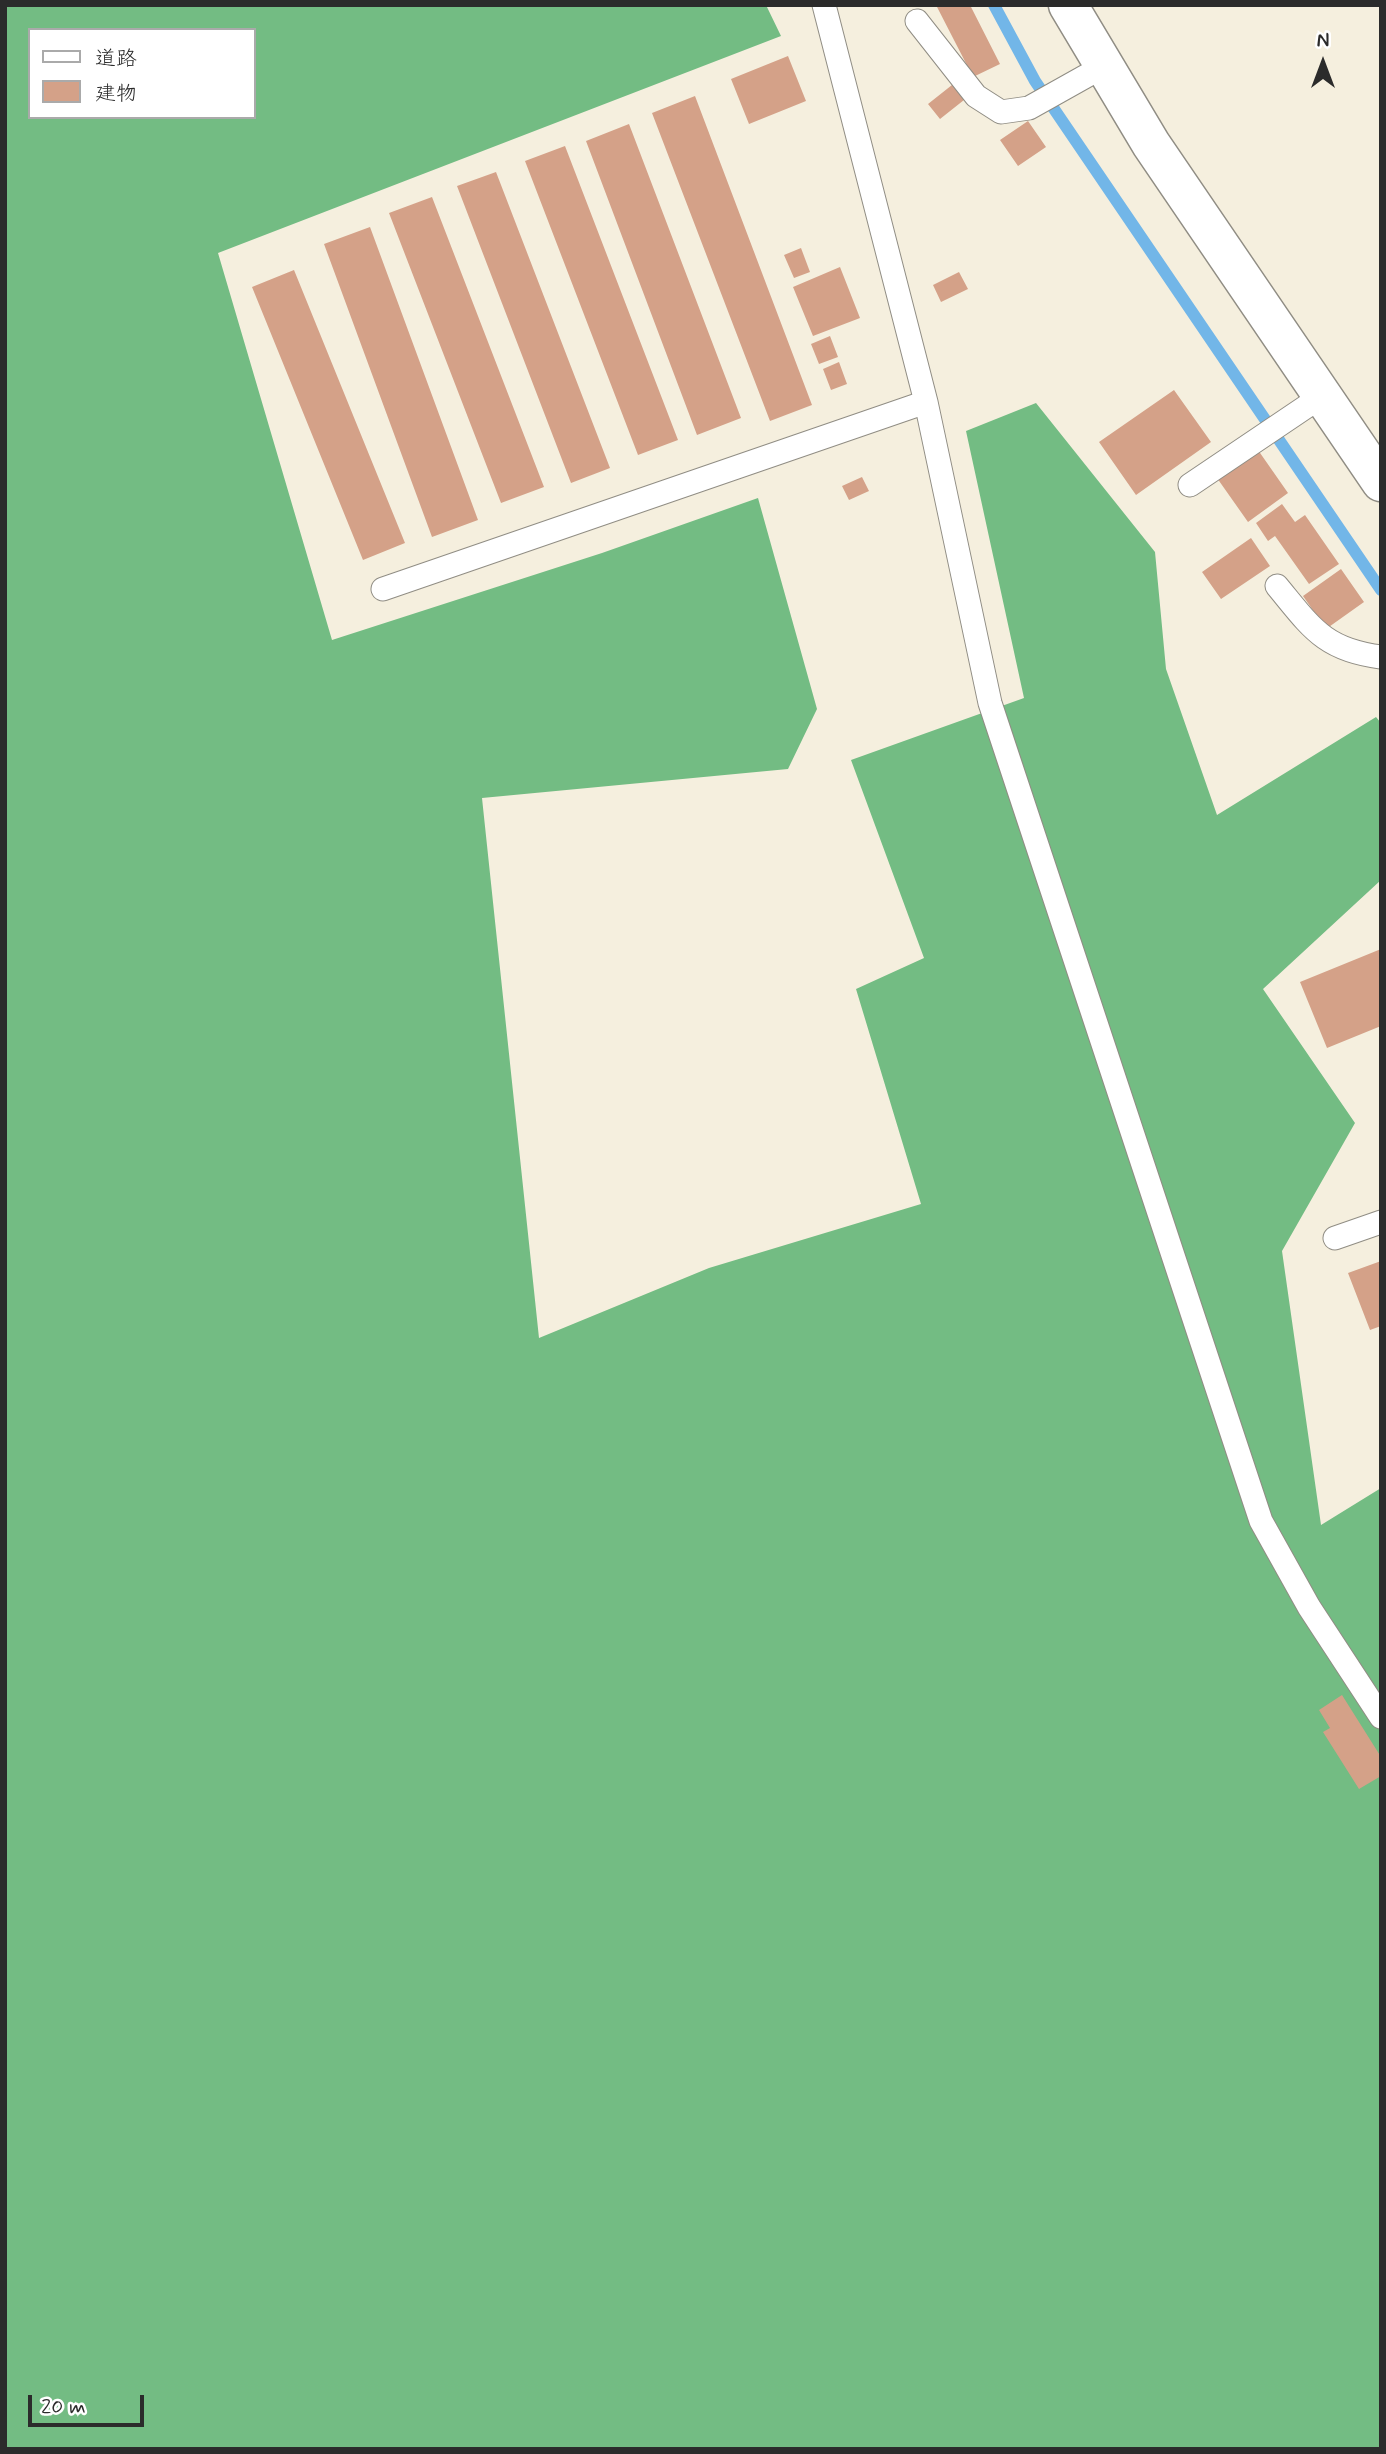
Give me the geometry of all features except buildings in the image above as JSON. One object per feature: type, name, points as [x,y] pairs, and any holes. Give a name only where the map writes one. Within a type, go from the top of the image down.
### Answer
[{"type":"street","points":[[1068,5],[1151,144],[1381,482]]},
{"type":"lane","points":[[824,5],[926,402],[990,703],[1261,1521],[1309,1607],[1381,1717]]},
{"type":"lane","points":[[917,21],[976,96],[1001,112],[1029,108],[1104,66]]},
{"type":"lane","points":[[1190,485],[1322,396]]},
{"type":"lane","points":[[383,589],[926,402]]},
{"type":"lane","points":[[1277,586],[1316,635],[1353,653],[1381,657]]},
{"type":"lane","points":[[1335,1238],[1381,1222]]},
{"type":"green space","points":[[5,5],[766,5],[781,36],[218,253],[332,640],[602,553],[758,498],[817,709],[788,769],[482,798],[539,1338],[709,1268],[921,1204],[856,989],[924,958],[851,760],[1024,698],[966,431],[1036,403],[1155,552],[1166,669],[1217,815],[1376,717],[1381,723],[1381,880],[1263,989],[1355,1123],[1282,1251],[1321,1525],[1381,1488],[1381,2449],[5,2449]]},
{"type":"waterway","points":[[994,5],[1035,81],[1381,590]]}]
